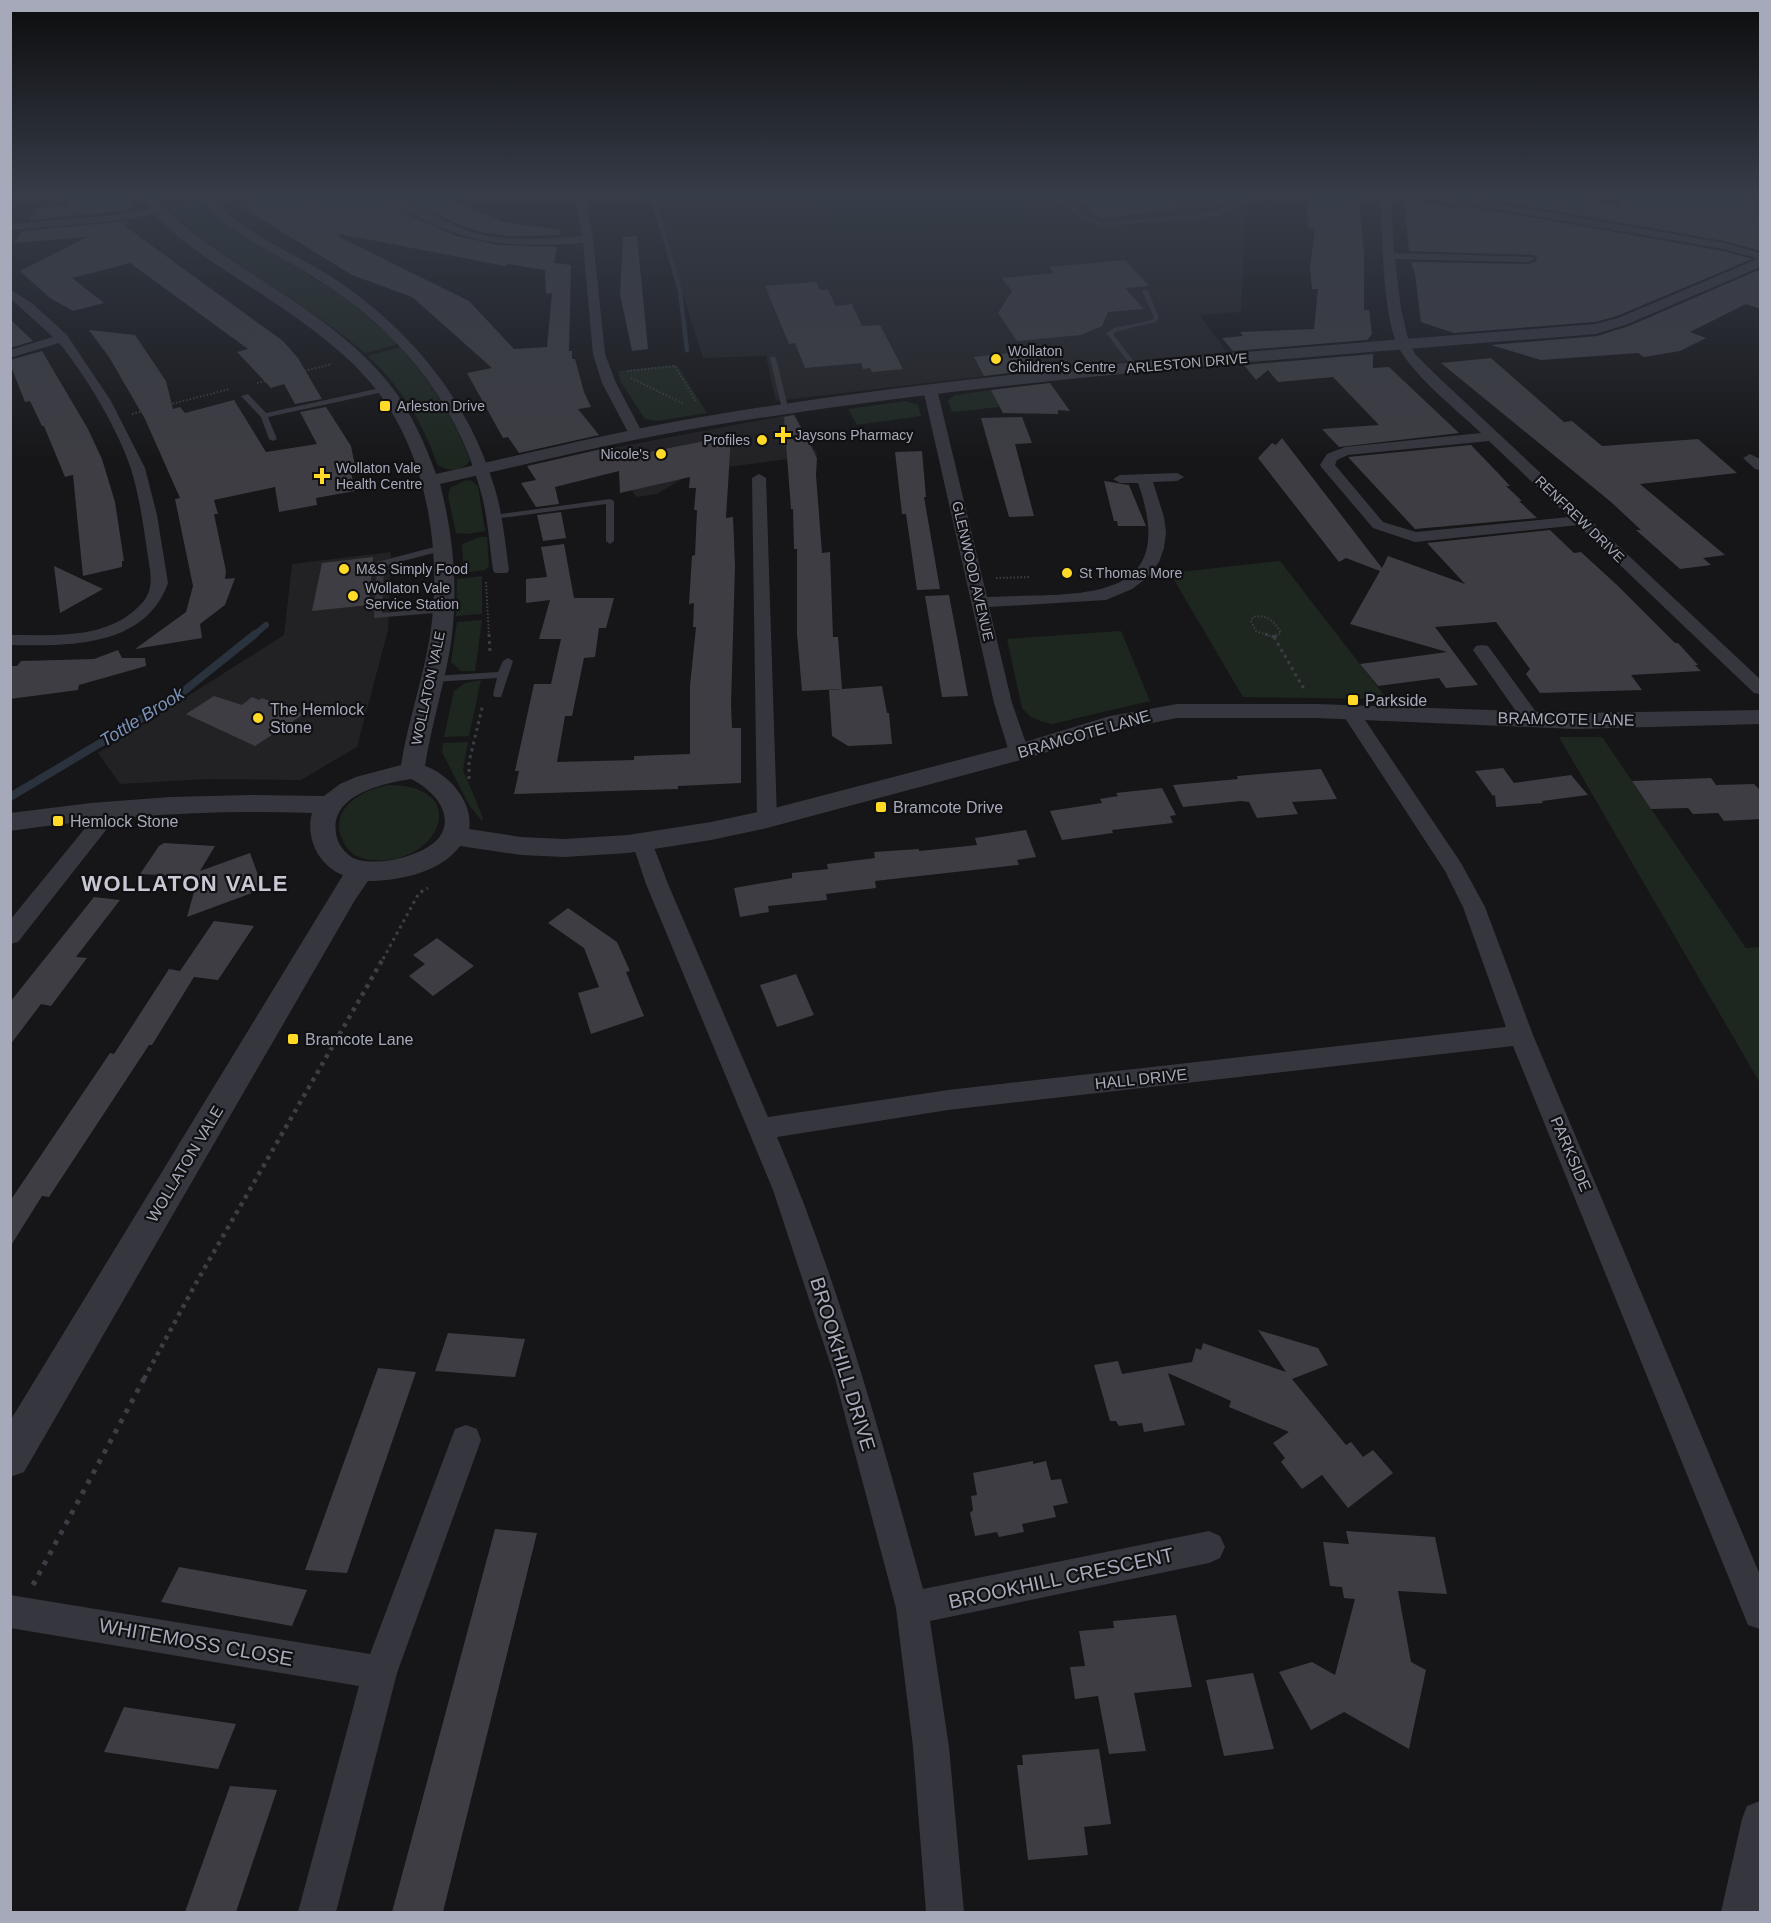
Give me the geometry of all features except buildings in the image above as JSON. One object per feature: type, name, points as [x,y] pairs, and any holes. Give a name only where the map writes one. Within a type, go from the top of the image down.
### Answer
[{"type":"street","name":"WOLLATON VALE","points":[[255,284],[356,357],[385,389],[402,415],[430,481],[440,528],[444,610],[433,679],[416,742],[412,771]]},
{"type":"street","points":[[331,284],[356,299],[397,334],[441,385],[454,406],[481,470],[494,517],[501,570]]},
{"type":"street","points":[[592,284],[599,354],[609,383],[636,434]]},
{"type":"street","points":[[1394,284],[1403,345]]},
{"type":"street","name":"ARLESTON DRIVE","points":[[430,481],[707,417],[786,409],[930,389],[1135,367],[1569,332],[1606,326],[1708,284]]},
{"type":"street","points":[[10,291],[38,312],[63,338],[96,384],[132,454],[144,492],[160,583],[158,592],[146,607],[133,618],[106,632],[73,640],[10,640]]},
{"type":"street","points":[[10,354],[63,338]]},
{"type":"street","name":"RENFREW DRIVE","points":[[1403,345],[1428,376],[1761,689]]},
{"type":"street","name":"GLENWOOD AVENUE","points":[[930,389],[1003,703],[1019,752]]},
{"type":"street","points":[[1493,436],[1345,451],[1332,457],[1327,465],[1378,525],[1407,536],[1581,520]]},
{"type":"street","points":[[1120,479],[1177,477]]},
{"type":"street","points":[[759,478],[767,819]]},
{"type":"street","points":[[980,602],[1106,595],[1121,589],[1151,564],[1159,547],[1155,504],[1144,478]]},
{"type":"street","points":[[1482,650],[1532,720]]},
{"type":"street","name":"BRAMCOTE LANE","points":[[454,836],[542,847],[583,847],[642,842],[767,819],[1019,752],[1084,731],[1142,716],[1216,710],[1350,712],[1532,720],[1612,721],[1761,717]]},
{"type":"street","name":"PARKSIDE","points":[[1350,712],[1454,868],[1474,907],[1521,1035],[1761,1613]]},
{"type":"street","points":[[412,771],[433,779],[447,796],[456,818],[454,836],[441,849],[404,867],[380,872],[361,871],[344,865],[327,845],[322,827],[331,805],[344,792],[368,780],[412,771]]},
{"type":"street","points":[[10,822],[108,809],[212,802],[331,805]]},
{"type":"street","points":[[10,936],[99,825],[108,809]]},
{"type":"street","name":"BROOKHILL DRIVE","points":[[642,842],[657,884],[786,1190],[850,1378],[912,1608],[931,1747],[945,1912]]},
{"type":"street","name":"WOLLATON VALE","points":[[10,1458],[345,893],[361,871]]},
{"type":"street","name":"HALL DRIVE","points":[[762,1129],[948,1100],[1521,1035]]},
{"type":"street","points":[[317,1912],[380,1673],[466,1440]]},
{"type":"street","name":"BROOKHILL CRESCENT","points":[[912,1608],[1209,1547]]},
{"type":"street","name":"WHITEMOSS CLOSE","points":[[15,1611],[380,1673]]},
{"type":"street","points":[[1740,1912],[1761,1818]]},
{"type":"lane","points":[[1135,367],[1110,333],[1116,329],[1154,321],[1157,318],[1145,291]]},
{"type":"lane","points":[[773,358],[786,409]]},
{"type":"lane","points":[[264,416],[385,389]]},
{"type":"lane","points":[[245,396],[264,416],[273,439]]},
{"type":"lane","points":[[494,517],[610,501],[610,541]]},
{"type":"lane","points":[[442,548],[380,564],[377,616],[444,610]]},
{"type":"lane","points":[[498,695],[502,675],[508,661]]},
{"type":"lane","points":[[433,679],[502,675]]},
{"type":"path","points":[[675,366],[707,417],[683,404],[618,372],[675,366]]},
{"type":"path","points":[[472,785],[468,777],[468,769],[489,675],[490,641],[486,573],[501,570]]},
{"type":"path","points":[[1020,577],[1031,577]]},
{"type":"path","points":[[1274,638],[1281,633],[1274,621],[1260,615],[1253,617],[1251,621],[1256,631],[1274,638],[1316,711]]},
{"type":"path","points":[[15,1611],[259,1171],[358,1004],[419,893],[438,881]]},
{"type":"shaded area","points":[[269,284],[322,284],[347,299],[399,344],[365,353],[317,316]]},
{"type":"shaded area","points":[[679,284],[1242,284],[1241,312],[1199,315],[1227,352],[1036,370],[776,401],[766,356],[703,358]]},
{"type":"shaded area","points":[[400,347],[431,387],[457,430],[470,461],[463,467],[450,470],[437,464],[425,434],[409,406],[400,392],[368,356]]},
{"type":"shaded area","points":[[677,365],[707,413],[657,421],[645,419],[621,382],[618,371]]},
{"type":"shaded area","points":[[992,390],[1000,407],[952,412],[948,401],[955,395]]},
{"type":"shaded area","points":[[906,401],[918,405],[921,416],[857,425],[848,409]]},
{"type":"shaded area","points":[[794,414],[818,455],[720,468],[687,476],[657,494],[636,497],[607,449]]},
{"type":"shaded area","points":[[466,480],[478,486],[485,531],[468,534],[456,533],[448,496],[450,488]]},
{"type":"shaded area","points":[[480,537],[487,537],[489,566],[485,570],[464,573],[462,544]]},
{"type":"shaded area","points":[[391,552],[388,630],[357,747],[301,780],[208,779],[120,784],[98,753],[284,635],[292,564]]},
{"type":"shaded area","points":[[1280,561],[1387,699],[1243,697],[1170,573]]},
{"type":"shaded area","points":[[482,576],[482,614],[456,616],[457,579]]},
{"type":"shaded area","points":[[482,620],[475,671],[461,671],[451,662],[457,622]]},
{"type":"shaded area","points":[[1121,631],[1150,701],[1052,724],[1031,717],[1022,708],[1007,639]]},
{"type":"shaded area","points":[[481,680],[469,736],[444,737],[454,691],[465,683]]},
{"type":"shaded area","points":[[1559,737],[1602,737],[1746,948],[1760,947],[1760,1083]]},
{"type":"shaded area","points":[[468,742],[463,770],[483,818],[482,821],[469,805],[442,752],[443,743]]},
{"type":"shaded area","points":[[389,785],[415,789],[432,798],[439,811],[437,825],[429,839],[415,851],[395,859],[372,860],[358,857],[348,849],[343,841],[339,830],[340,819],[350,802],[369,791]]},
{"type":"waterway","name":"Tottle Brook","points":[[678,284],[687,350]]},
{"type":"waterway","name":"Tottle Brook","points":[[253,636],[266,625]]},
{"type":"waterway","name":"Tottle Brook","points":[[10,797],[174,699],[255,634]]},
{"type":"place","name":"Wollaton Children's Centre","points":[[996,359]]},
{"type":"place","name":"Arleston Drive","points":[[385,406]]},
{"type":"place","name":"Jaysons Pharmacy","points":[[783,435]]},
{"type":"place","name":"Profiles","points":[[762,440]]},
{"type":"place","name":"Nicole's","points":[[661,454]]},
{"type":"place","name":"Wollaton Vale Health Centre","points":[[322,476]]},
{"type":"place","name":"M&S Simply Food","points":[[344,569]]},
{"type":"place","name":"St Thomas More","points":[[1067,573]]},
{"type":"place","name":"Wollaton Vale Service Station","points":[[353,596]]},
{"type":"place","name":"Parkside","points":[[1353,700]]},
{"type":"place","name":"The Hemlock Stone","points":[[258,718]]},
{"type":"place","name":"Bramcote Drive","points":[[881,807]]},
{"type":"place","name":"Hemlock Stone","points":[[58,821]]},
{"type":"place","name":"Bramcote Lane","points":[[293,1039]]},
{"type":"district","name":"WOLLATON VALE","points":[[185,883]]}]
